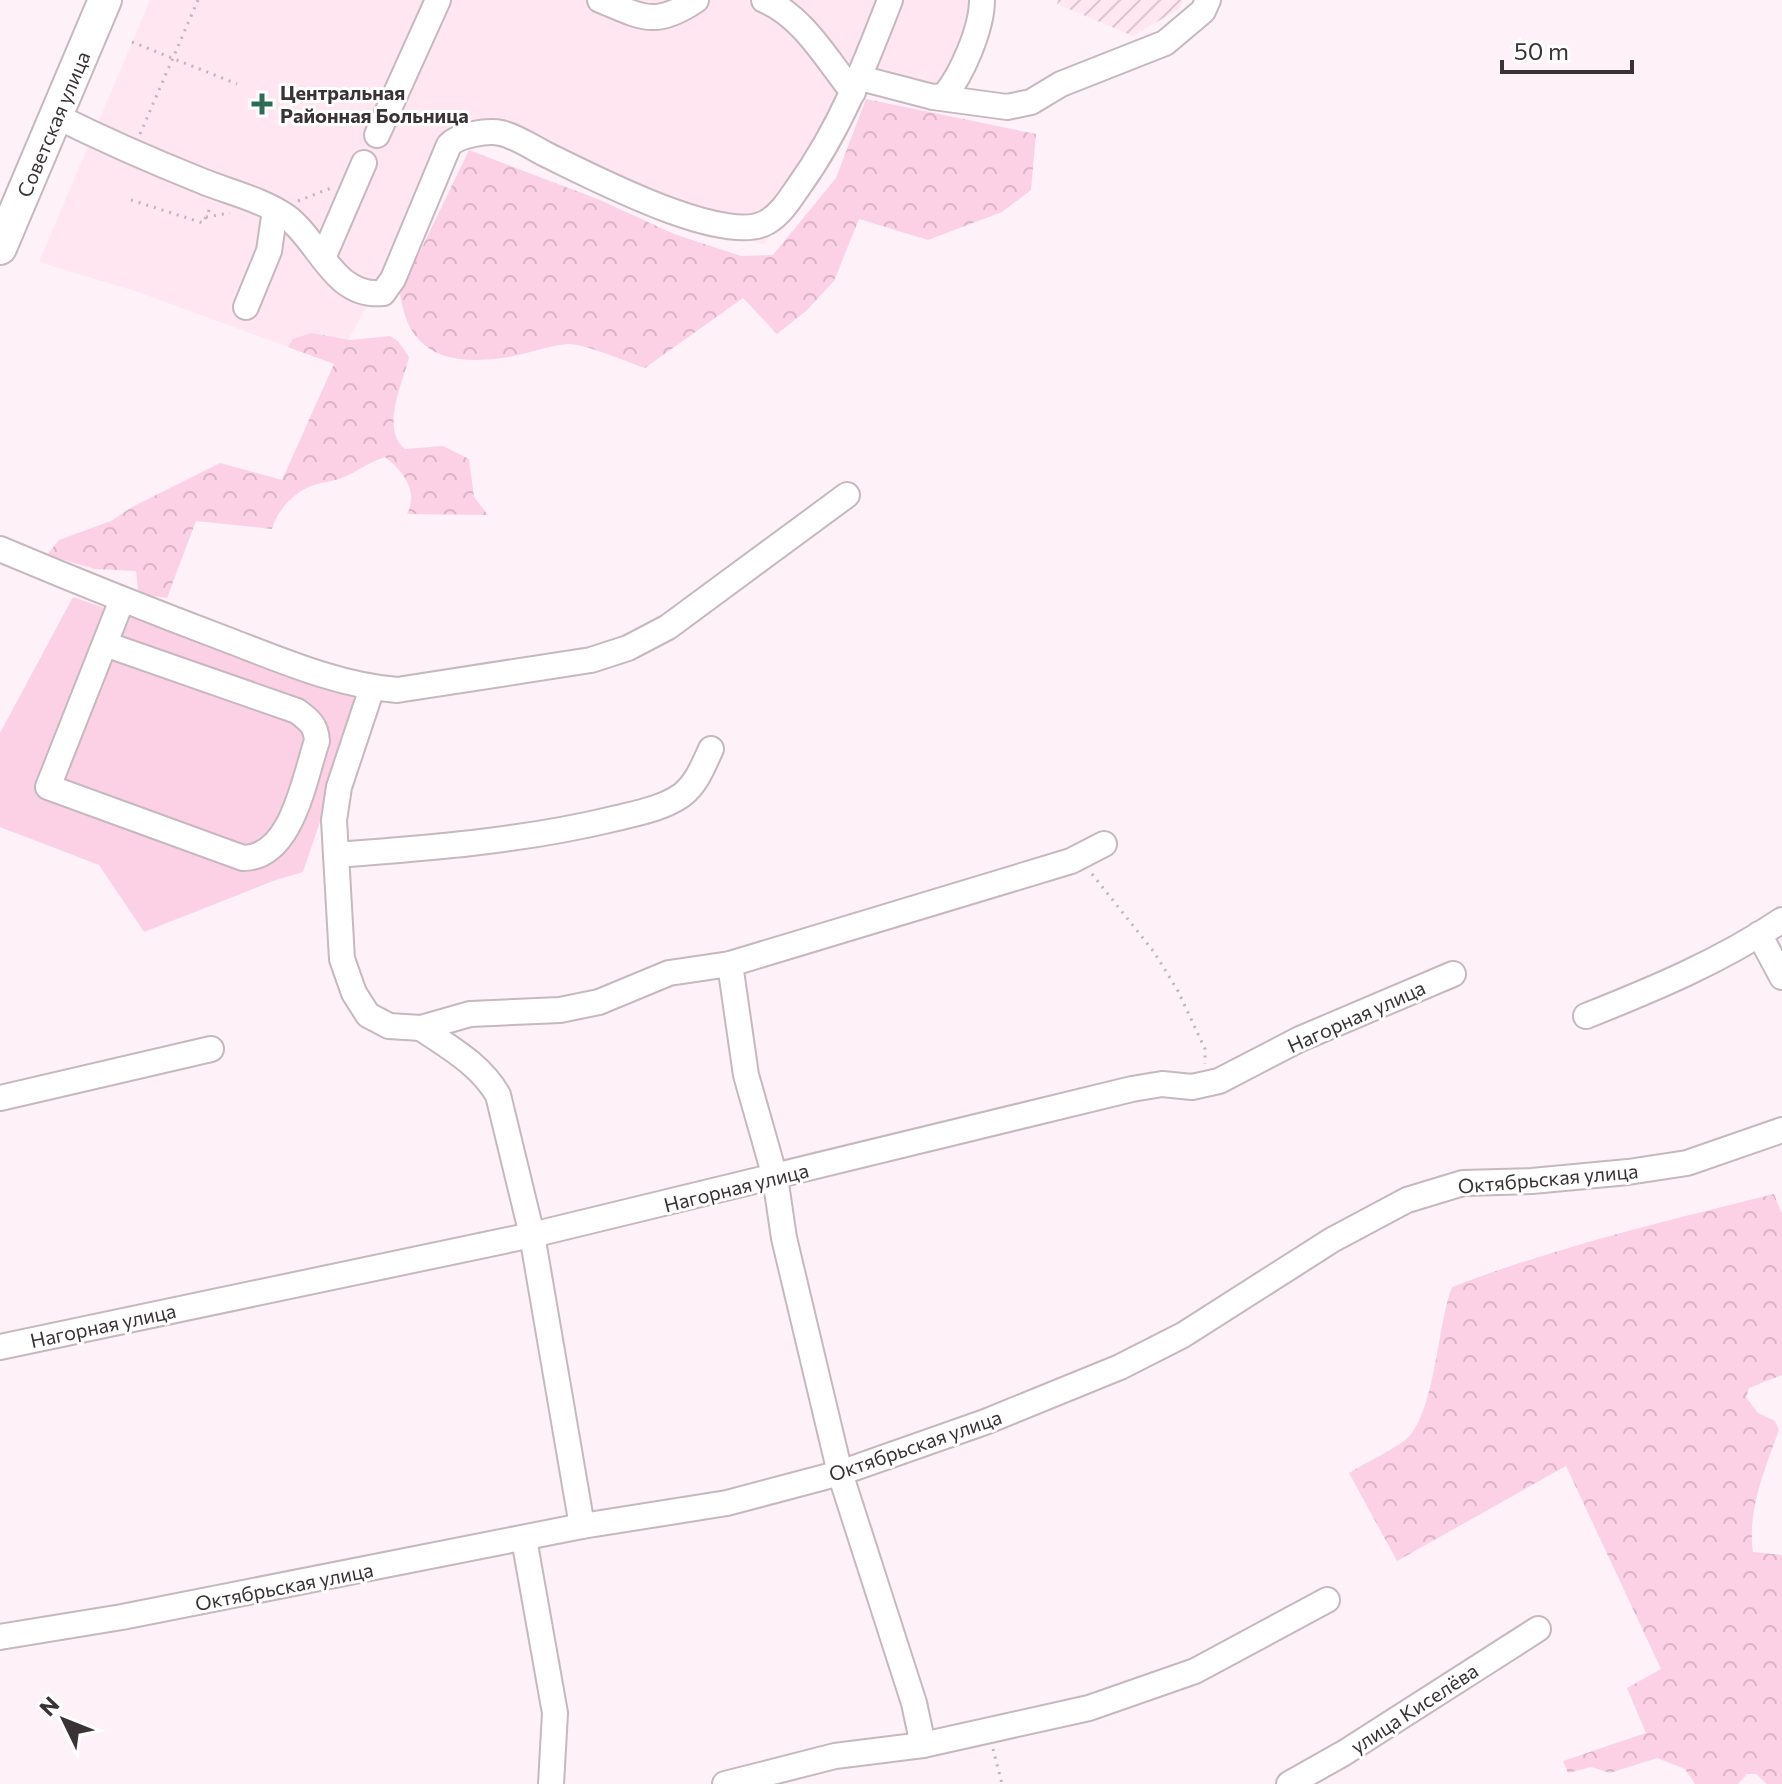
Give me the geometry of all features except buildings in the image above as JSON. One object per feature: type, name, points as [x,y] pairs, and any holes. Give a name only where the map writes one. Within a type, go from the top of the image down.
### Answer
[{"type":"main road","name":"Советская улица","points":[[0,248],[105,0]]},
{"type":"street","points":[[377,135],[438,0]]},
{"type":"street","points":[[600,0],[643,17],[663,18],[696,0]]},
{"type":"street","points":[[764,0],[779,6],[796,20],[856,85],[1007,107],[1031,102],[1061,84],[1165,43],[1203,11],[1208,0]]},
{"type":"street","points":[[56,116],[133,153],[275,210],[294,224],[343,282],[369,294],[383,293],[393,279],[449,145],[461,136],[500,133],[635,197],[702,221],[746,229],[765,224],[782,210],[821,154],[856,85],[890,0]]},
{"type":"street","points":[[933,97],[944,96],[956,81],[982,14],[982,0]]},
{"type":"street","points":[[323,258],[361,171]]},
{"type":"street","points":[[246,307],[269,251],[275,210]]},
{"type":"street","points":[[0,549],[122,600],[312,671],[372,688],[397,690],[591,660],[628,648],[668,627],[847,495]]},
{"type":"street","points":[[105,644],[297,711],[310,721],[316,730],[317,741],[289,823],[268,852],[258,858],[243,858],[48,787],[122,600]]},
{"type":"street","points":[[372,688],[339,787],[334,820],[342,959],[354,993],[368,1015],[389,1026],[421,1028],[470,1014],[560,1010],[599,1002],[669,973],[730,964],[1094,850]]},
{"type":"street","points":[[336,855],[476,844],[589,825],[658,808],[683,794],[698,778],[711,749]]},
{"type":"street","points":[[1586,1016],[1708,963],[1782,920]]},
{"type":"street","points":[[1759,934],[1782,977]]},
{"type":"street","points":[[730,964],[746,1075],[775,1177],[784,1238],[840,1473],[914,1703],[923,1745]]},
{"type":"street","name":"Нагорная улица","points":[[0,1347],[532,1235],[1132,1089],[1162,1084],[1192,1087],[1219,1081],[1300,1039],[1453,974]]},
{"type":"street","points":[[421,1028],[473,1064],[489,1080],[498,1095],[532,1235],[582,1526]]},
{"type":"street","points":[[0,1098],[211,1049]]},
{"type":"street","name":"Октябрьская улица","points":[[0,1637],[122,1617],[582,1526],[727,1503],[840,1473],[985,1422],[1120,1367],[1183,1335],[1332,1240],[1407,1200],[1463,1183],[1532,1181],[1687,1163],[1782,1130]]},
{"type":"street","points":[[524,1539],[555,1713],[551,1784]]},
{"type":"street","points":[[725,1784],[835,1756],[923,1745],[1089,1708],[1195,1671],[1327,1600]]},
{"type":"street","name":"улица Киселёва","points":[[1289,1784],[1344,1753],[1538,1629]]},
{"type":"path","points":[[133,153],[198,0]]},
{"type":"path","points":[[132,42],[237,84]]},
{"type":"path","points":[[275,210],[361,171]]},
{"type":"path","points":[[131,200],[203,223],[219,188]]},
{"type":"path","points":[[1094,850],[1093,875],[1154,952],[1178,991],[1205,1049],[1205,1065],[1192,1087]]},
{"type":"path","points":[[988,1730],[1002,1784]]},
{"type":"shaded area","points":[[150,0],[992,0],[955,93],[855,60],[856,99],[764,245],[467,123],[335,364],[138,292],[39,262]]},
{"type":"shaded area","points":[[1058,0],[1183,0],[1179,9],[1133,36],[1057,4]]},
{"type":"green space","points":[[866,99],[1036,134],[1031,190],[1002,212],[928,240],[859,219],[834,281],[806,311],[777,334],[743,298],[645,368],[569,344],[516,356],[469,360],[452,358],[423,344],[412,331],[400,293],[469,150],[600,200],[674,234],[741,256],[773,255],[836,178]]},
{"type":"green space","points":[[311,333],[350,340],[390,336],[398,341],[409,357],[395,405],[394,430],[398,440],[405,449],[443,446],[469,459],[474,497],[488,515],[407,514],[411,497],[407,482],[385,457],[345,477],[300,492],[282,508],[272,529],[196,521],[167,598],[146,595],[138,590],[136,571],[95,569],[47,555],[59,540],[111,521],[132,507],[220,463],[282,480],[334,364],[288,347],[293,339]]},
{"type":"green space","points":[[73,597],[362,698],[303,872],[144,932],[99,865],[0,827],[0,733]]},
{"type":"green space","points":[[1774,1194],[1782,1214],[1782,1375],[1749,1388],[1746,1397],[1758,1413],[1775,1421],[1779,1430],[1758,1490],[1752,1536],[1753,1552],[1782,1555],[1782,1784],[1767,1784],[1756,1774],[1747,1774],[1738,1784],[1695,1784],[1685,1769],[1657,1758],[1610,1773],[1591,1767],[1568,1773],[1563,1761],[1646,1733],[1627,1688],[1661,1669],[1566,1466],[1397,1561],[1349,1473],[1404,1441],[1414,1429],[1429,1392],[1452,1287],[1571,1247]]},
{"type":"place","name":"Центральная Районная Больница","points":[[262,104]]}]
